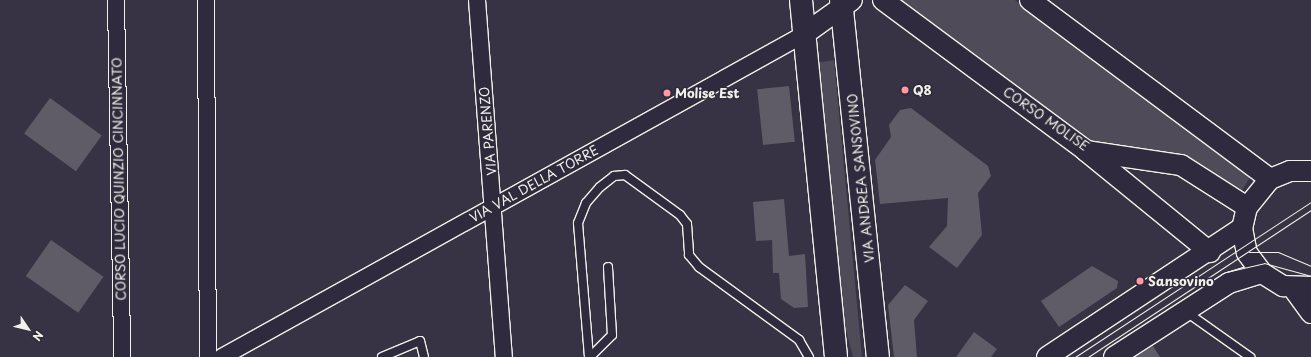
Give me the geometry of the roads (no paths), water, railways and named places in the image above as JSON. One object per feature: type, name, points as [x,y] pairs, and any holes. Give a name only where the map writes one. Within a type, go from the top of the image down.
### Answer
[{"type":"main road","points":[[800,0],[836,357]]},
{"type":"main road","name":"VIA ANDREA SANSOVINO","points":[[845,2],[878,357]]},
{"type":"street","name":"CORSO LUCIO QUINZIO CINCINNATO","points":[[116,0],[122,357]]},
{"type":"street","points":[[206,0],[208,357]]},
{"type":"street","name":"VIA PARENZO","points":[[477,0],[494,206],[504,357]]},
{"type":"street","name":"CORSO MOLISE","points":[[883,0],[1086,151],[1181,165],[1247,207]]},
{"type":"street","points":[[1030,0],[1270,179]]},
{"type":"street","name":"VIA VAL DELLA TORRE","points":[[222,357],[803,35],[845,2]]},
{"type":"street","points":[[1086,151],[1210,252]]},
{"type":"street","points":[[1311,171],[1290,171],[1270,179],[1247,207],[1242,228],[1247,253],[1262,273],[1278,284],[1302,288],[1311,313]]},
{"type":"street","points":[[1047,357],[1210,252],[1242,228]]},
{"type":"street","points":[[1114,357],[1229,283],[1262,273]]},
{"type":"lane","points":[[589,357],[578,222],[586,202],[600,187],[614,176],[625,175],[680,215],[687,224],[689,255],[699,267],[799,340],[809,357]]},
{"type":"lane","points":[[589,357],[612,335],[608,267]]},
{"type":"lane","points":[[1184,311],[1250,357]]},
{"type":"lane","points":[[382,357],[420,340],[424,357]]},
{"type":"tram line","points":[[1075,357],[1311,202]]},
{"type":"tram line","points":[[1088,357],[1311,210]]},
{"type":"tram line","points":[[1249,252],[1278,252],[1311,266]]},
{"type":"tram line","points":[[1226,272],[1264,263],[1311,276]]},
{"type":"place","name":"Q8","points":[[905,90]]},
{"type":"place","name":"Molise Est","points":[[667,93]]},
{"type":"place","name":"Sansovino","points":[[1140,281]]}]
